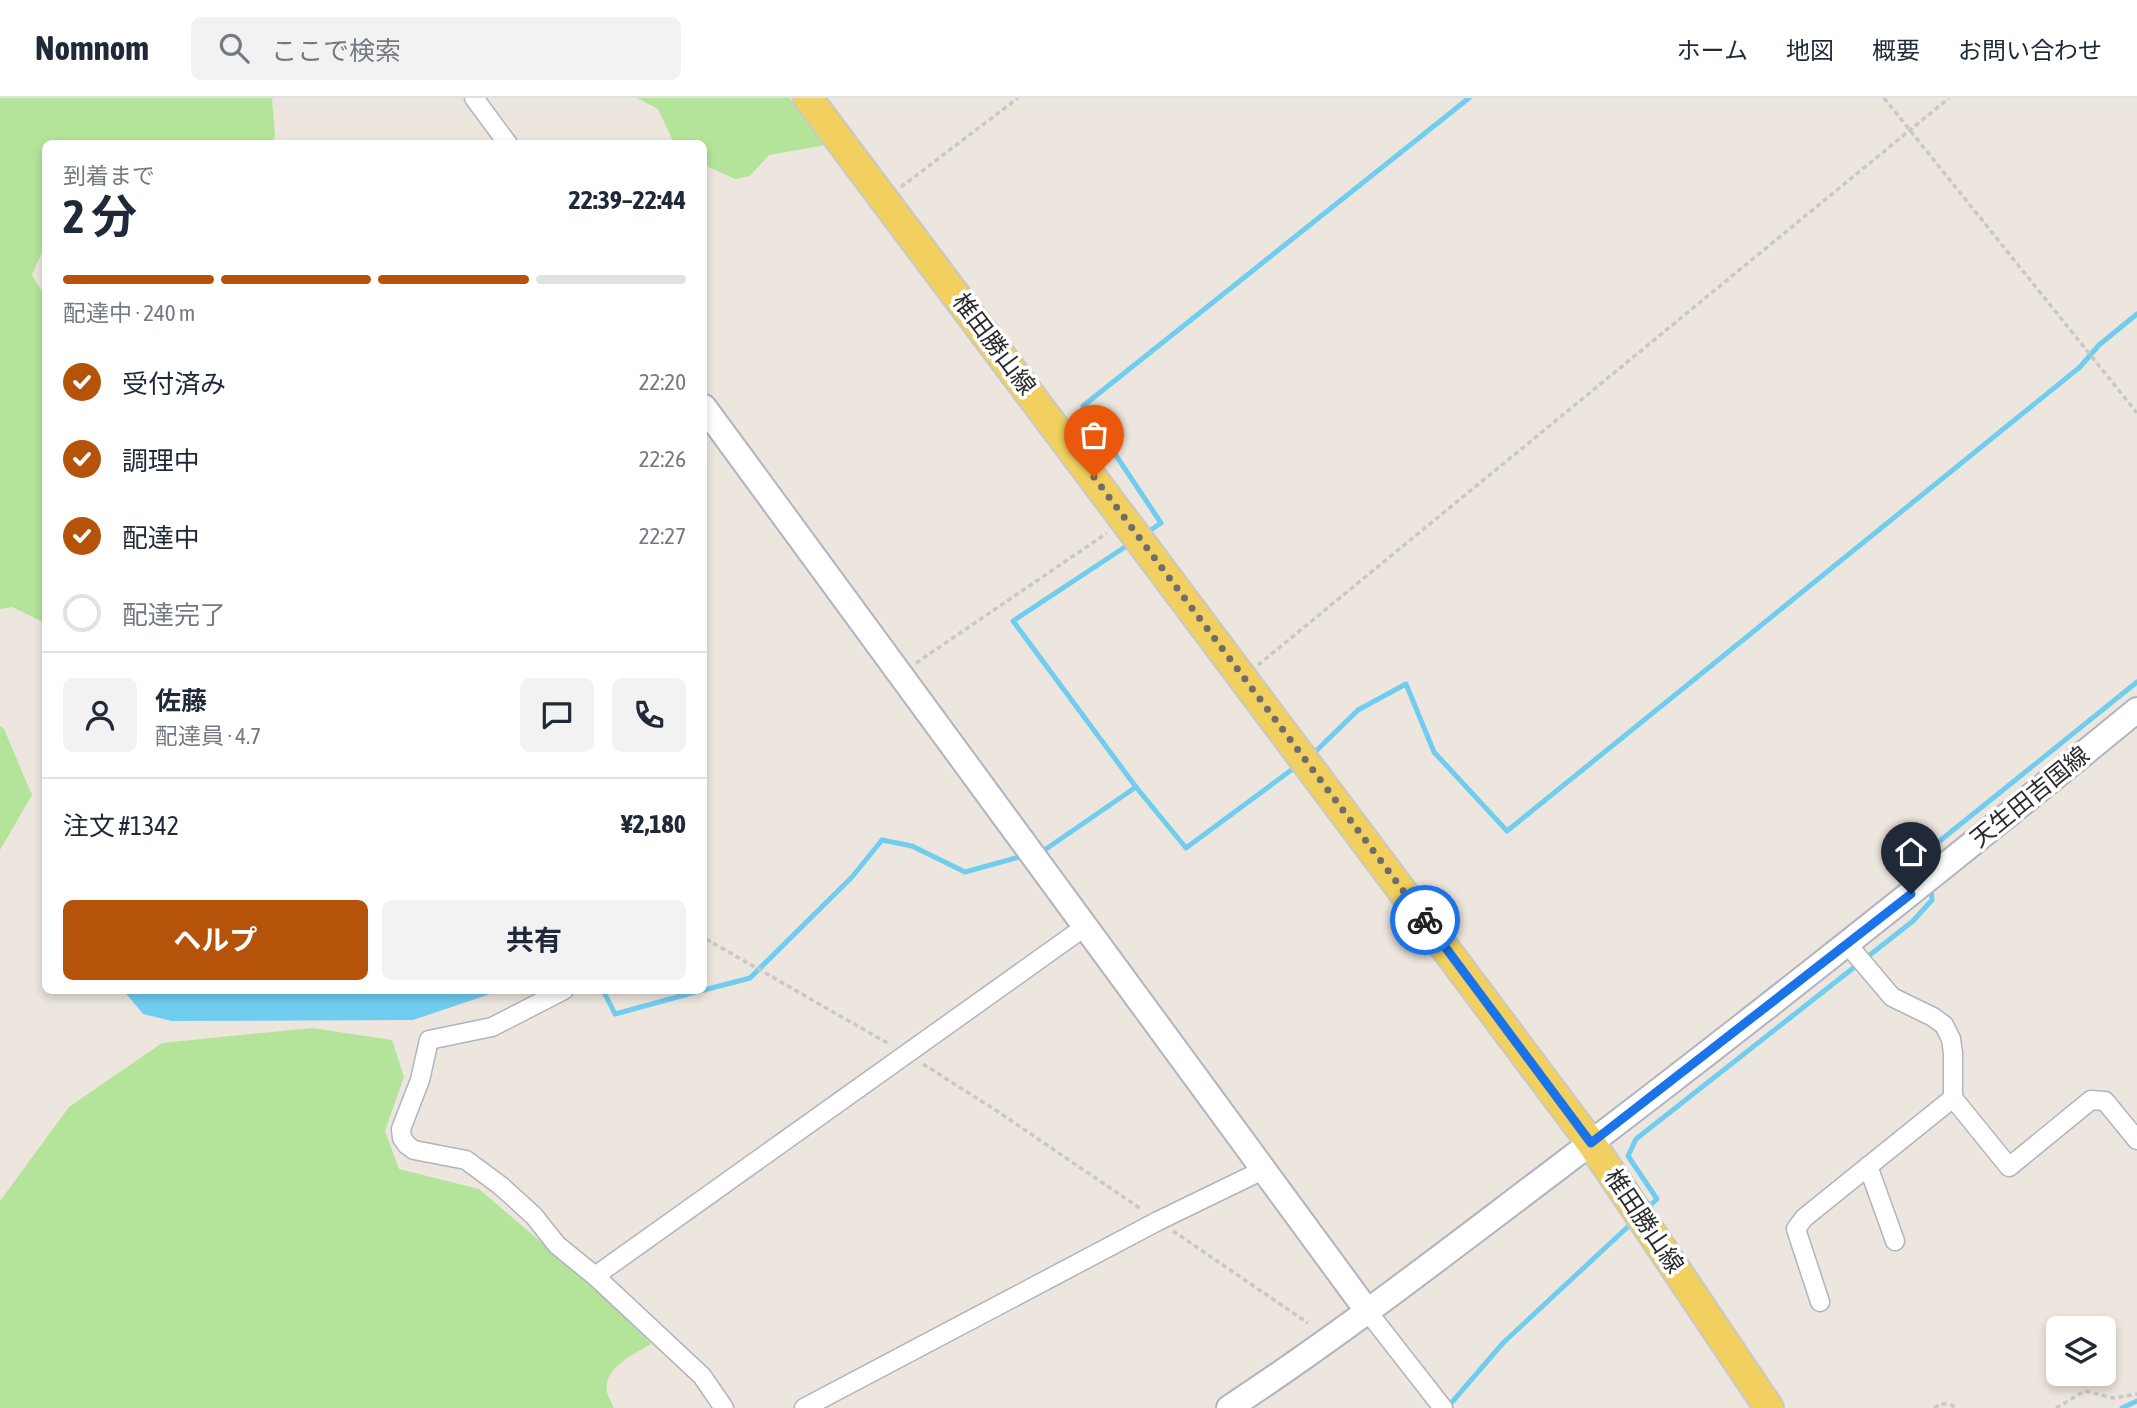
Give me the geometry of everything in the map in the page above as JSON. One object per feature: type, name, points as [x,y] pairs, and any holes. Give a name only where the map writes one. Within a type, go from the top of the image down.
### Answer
[{"type":"main road","name":"椎田勝山線","points":[[808,98],[1591,1143],[1769,1408]]},
{"type":"street","points":[[474,98],[505,140]]},
{"type":"street","points":[[707,411],[1263,1170],[1443,1408]]},
{"type":"street","name":"天生田吉国線","points":[[1229,1408],[1368,1312],[1591,1143],[1848,945],[2137,710]]},
{"type":"street","points":[[595,1276],[1086,926]]},
{"type":"street","points":[[1848,945],[1892,997],[1944,1025],[1951,1039],[1953,1053],[1953,1098],[2010,1167],[2091,1100],[2105,1101],[2136,1137]]},
{"type":"street","points":[[556,994],[492,1027],[429,1040],[420,1080],[401,1129],[402,1138],[414,1150],[452,1156],[478,1167],[534,1216],[557,1245],[595,1276],[702,1376],[724,1408]]},
{"type":"street","points":[[1820,1302],[1796,1229],[1804,1218],[1953,1098]]},
{"type":"street","points":[[1868,1166],[1895,1241]]},
{"type":"street","points":[[804,1408],[1158,1222],[1263,1170]]},
{"type":"path","points":[[885,199],[1018,98]]},
{"type":"path","points":[[1884,98],[2137,412]]},
{"type":"path","points":[[1244,677],[1949,98]]},
{"type":"path","points":[[900,674],[1126,520]]},
{"type":"path","points":[[707,940],[907,1055],[997,1111],[1308,1323]]},
{"type":"path","points":[[2056,1408],[2081,1391],[2113,1398],[2137,1394]]},
{"type":"path","points":[[1934,1408],[1941,1403],[1951,1404],[1956,1408]]},
{"type":"green space","points":[[0,98],[272,98],[273,140],[42,140],[42,252],[32,275],[42,291],[42,622],[12,607],[0,609]]},
{"type":"green space","points":[[637,98],[790,98],[826,145],[769,155],[750,176],[735,179],[707,166],[707,140],[673,140],[658,109]]},
{"type":"green space","points":[[0,726],[4,729],[32,795],[0,850]]},
{"type":"green space","points":[[312,1028],[392,1040],[404,1077],[385,1131],[399,1169],[479,1189],[602,1294],[651,1344],[621,1363],[610,1376],[607,1392],[614,1408],[0,1408],[0,1201],[69,1107],[162,1043]]},
{"type":"water","points":[[126,994],[490,994],[413,1020],[172,1021],[143,1014]]},
{"type":"waterway","points":[[1145,534],[1161,523],[1083,406],[1469,98]]},
{"type":"waterway","points":[[1312,755],[1358,710],[1406,684],[1434,752],[1507,831],[2080,367],[2099,345],[2137,314]]},
{"type":"waterway","points":[[1039,851],[1046,849],[1136,787],[1013,621],[1131,543]]},
{"type":"waterway","points":[[1928,868],[1926,852],[2137,682]]},
{"type":"waterway","points":[[1136,787],[1186,848],[1298,765]]},
{"type":"waterway","points":[[707,989],[750,978],[852,877],[882,840],[912,846],[965,872],[1023,856]]},
{"type":"waterway","points":[[1645,1210],[1657,1199],[1628,1156],[1636,1139],[1913,921],[1932,900],[1931,885]]},
{"type":"waterway","points":[[605,994],[615,1014],[688,994]]},
{"type":"waterway","points":[[1447,1408],[1503,1343],[1633,1222]]},
{"type":"waterway","points":[[2122,1408],[2137,1401]]},
{"type":"way so far","points":[[1094,477],[1425,920]]},
{"type":"route","points":[[1425,920],[1591,1143],[1911,894]]}]
